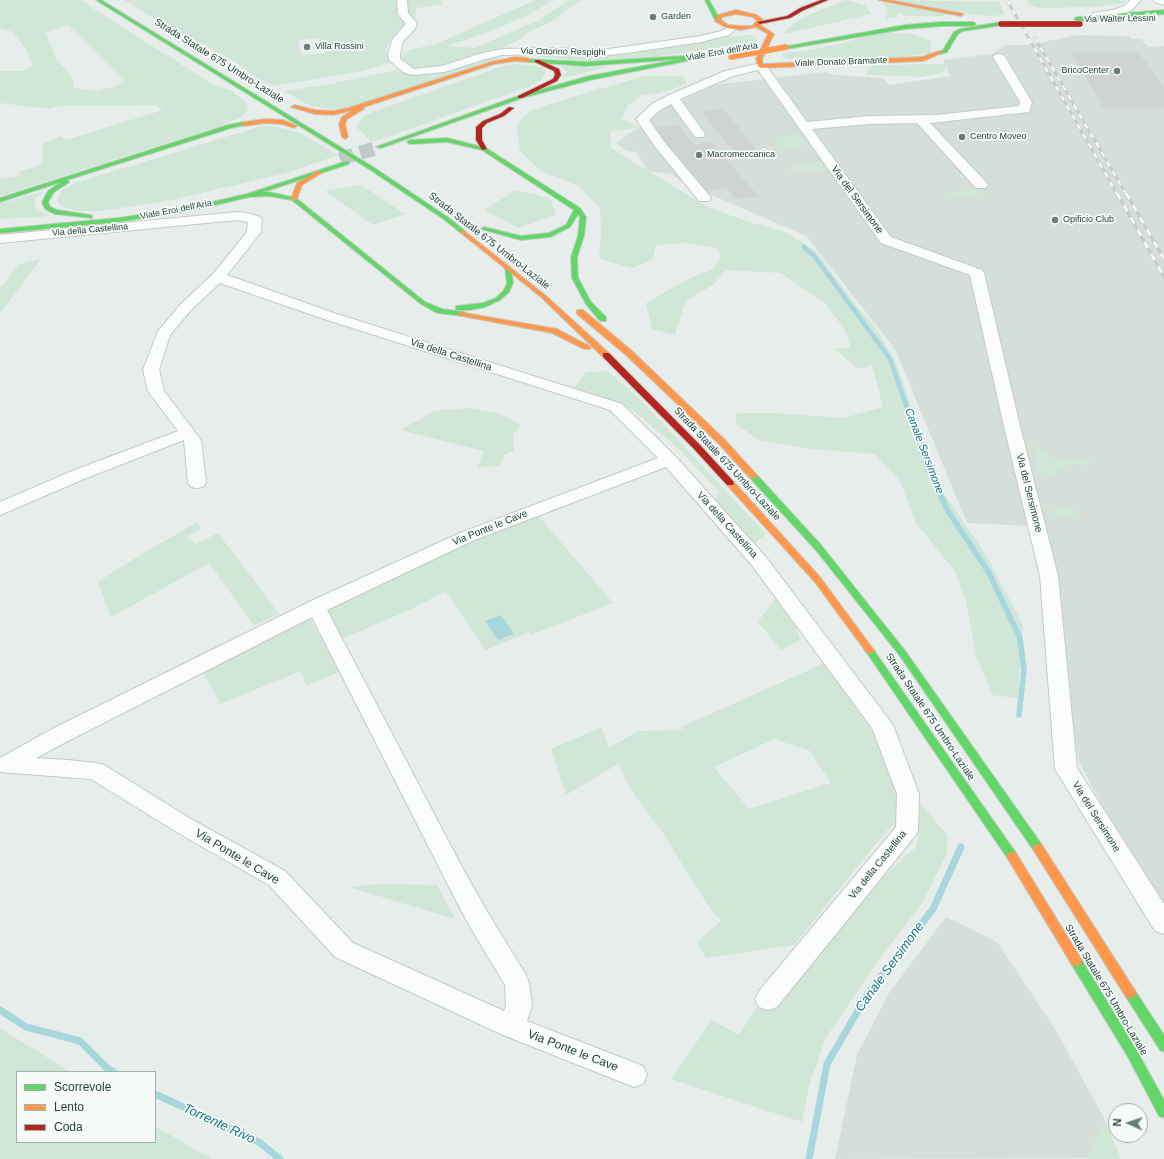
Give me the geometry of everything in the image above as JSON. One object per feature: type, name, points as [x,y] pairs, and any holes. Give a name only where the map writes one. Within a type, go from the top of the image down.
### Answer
[{"type":"main road","name":"Strada Statale 675 Umbro-Laziale","points":[[98,0],[371,168],[447,219],[543,296],[607,356],[697,447],[770,525],[817,579],[875,657],[1012,857],[1132,1052],[1164,1112]]},
{"type":"main road","points":[[707,0],[718,21],[723,25],[760,33],[769,38]]},
{"type":"main road","points":[[761,66],[760,59],[769,38],[788,17],[802,9],[826,0]]},
{"type":"main road","points":[[878,3],[960,14],[999,22]]},
{"type":"main road","points":[[724,5],[758,18],[758,23],[769,38]]},
{"type":"main road","points":[[718,21],[718,18],[724,14],[783,12],[802,9]]},
{"type":"main road","points":[[1123,19],[1164,12]]},
{"type":"main road","points":[[736,28],[788,17]]},
{"type":"main road","name":"Via Walter Lessini","points":[[1123,19],[1164,18]]},
{"type":"main road","name":"Viale Eroi dell'Aria","points":[[731,54],[697,56],[589,78],[520,98],[382,148],[410,142],[511,108],[587,86],[854,28],[932,19],[999,22]]},
{"type":"main road","name":"Viale Eroi dell'Aria","points":[[785,44],[941,24],[1078,22],[1123,19]]},
{"type":"main road","name":"Viale Donato Bramante","points":[[761,66],[923,59],[945,51],[956,33],[962,30],[999,22]]},
{"type":"main road","points":[[854,28],[866,24]]},
{"type":"main road","points":[[879,31],[911,31],[927,33]]},
{"type":"main road","points":[[941,40],[946,48]]},
{"type":"main road","points":[[332,130],[348,139],[342,124],[344,118],[368,105],[493,63],[515,59],[604,64],[697,56]]},
{"type":"main road","points":[[520,98],[555,80],[558,76],[557,70],[551,66],[534,60]]},
{"type":"main road","points":[[0,200],[74,178],[230,126],[257,112],[256,96]]},
{"type":"main road","name":"Strada Statale 675 Umbro-Laziale","points":[[320,122],[291,105],[315,112],[333,113],[368,105]]},
{"type":"main road","points":[[484,149],[479,140],[479,128],[485,122],[502,115],[511,108]]},
{"type":"main road","points":[[230,126],[269,121],[283,122],[307,128]]},
{"type":"main road","points":[[410,142],[446,140],[484,149],[578,209],[583,217],[581,236],[574,257],[575,278],[588,303],[620,337],[629,353]]},
{"type":"main road","name":"Viale Eroi dell'Aria","points":[[0,224],[90,217],[170,206],[271,182],[343,161],[320,172],[249,195],[190,209],[145,217],[0,231]]},
{"type":"main road","points":[[294,199],[299,184],[320,172]]},
{"type":"main road","points":[[74,178],[51,191],[45,202],[47,208],[55,212],[90,217]]},
{"type":"main road","points":[[249,195],[269,194],[294,199],[423,302],[440,311],[505,321],[554,331],[607,356]]},
{"type":"main road","name":"Strada Statale 675 Umbro-Laziale","points":[[502,245],[481,227],[522,238],[550,235],[568,226],[578,209]]},
{"type":"main road","points":[[423,302],[446,307],[470,308],[485,305],[498,299],[507,291],[510,283],[508,268]]},
{"type":"main road","name":"Strada Statale 675 Umbro-Laziale","points":[[575,307],[629,353],[722,442],[818,547],[903,654],[1035,842],[1164,1046]]},
{"type":"street","name":"Via Ottorino Respighi","points":[[402,0],[403,14],[412,23],[411,27],[398,40],[394,54],[395,60],[406,70],[419,72],[435,71],[483,56],[520,51],[548,51],[584,54],[627,50],[701,39],[725,33],[736,28]]},
{"type":"street","points":[[1078,22],[1123,19],[1128,8],[1136,0]]},
{"type":"street","points":[[1159,0],[1164,2]]},
{"type":"street","points":[[803,126],[869,120],[920,119],[997,113],[1025,109],[1026,102],[999,57]]},
{"type":"street","points":[[681,82],[761,66]]},
{"type":"street","name":"Via del Sersimone","points":[[761,66],[886,240],[977,274],[1011,422],[1049,576],[1066,769],[1164,924]]},
{"type":"street","points":[[704,198],[661,146],[642,119],[656,107],[673,98],[727,74]]},
{"type":"street","points":[[673,98],[699,134]]},
{"type":"street","points":[[920,119],[981,185]]},
{"type":"street","name":"Via della Castellina","points":[[0,239],[237,216],[255,220],[254,232],[218,277],[186,307],[163,334],[151,370],[156,391],[193,440],[198,483]]},
{"type":"street","name":"Via della Castellina","points":[[218,277],[329,316],[616,407],[669,460],[758,560],[882,725],[908,794],[907,830],[768,999]]},
{"type":"street","points":[[0,509],[78,475],[188,433]]},
{"type":"street","name":"Via Ponte le Cave","points":[[3,765],[316,607],[466,536],[669,460]]},
{"type":"street","points":[[316,607],[455,876],[479,920],[517,983],[519,1005],[512,1027]]},
{"type":"street","name":"Via Ponte le Cave","points":[[3,765],[96,771],[183,825],[277,878],[344,950],[512,1027],[634,1075]]},
{"type":"shaded area","points":[[1077,35],[1129,36],[1131,39],[1141,39],[1148,47],[1164,46],[1164,921],[1079,762],[1029,526],[967,523],[895,349],[806,236],[712,195],[700,197],[672,174],[648,171],[636,152],[627,151],[616,143],[638,128],[658,111],[714,85],[825,72],[835,75],[883,78],[889,85],[950,76],[943,60],[992,54],[1005,45],[1028,45]]},
{"type":"shaded area","points":[[946,917],[997,942],[1057,1032],[1105,1120],[1089,1158],[835,1159],[857,1055],[889,993]]},
{"type":"green space","points":[[0,0],[80,0],[215,86],[232,91],[248,104],[247,112],[241,117],[220,126],[0,196],[0,179],[19,176],[20,171],[36,167],[43,162],[42,144],[61,136],[66,140],[163,110],[156,105],[61,106],[49,109],[0,103],[0,71],[22,71],[33,66],[27,51],[13,32],[0,28]],"holes":[[[68,25],[123,80],[117,86],[97,91],[73,88],[74,81],[67,70],[56,60],[46,32]]]},
{"type":"green space","points":[[124,0],[440,0],[443,4],[417,8],[413,30],[402,26],[392,38],[385,50],[391,63],[358,72],[272,86],[251,74],[234,61],[148,15]],"holes":[[[318,38],[326,53],[302,56],[298,40]]]},
{"type":"green space","points":[[536,0],[553,0],[529,15],[491,31],[448,46],[474,48],[537,21],[569,0],[581,0],[554,20],[527,33],[522,39],[488,53],[504,57],[354,106],[332,109],[310,106],[284,91],[330,84],[397,70],[407,74],[437,74],[440,72],[416,70],[401,62],[404,52],[438,43]]},
{"type":"green space","points":[[845,0],[866,5],[871,14],[784,34],[793,23]]},
{"type":"green space","points":[[890,0],[999,2],[1005,15],[987,16]]},
{"type":"green space","points":[[1027,0],[1124,0],[1125,3],[1092,7],[1040,8],[1030,5]]},
{"type":"green space","points":[[883,3],[944,13],[944,16],[906,16],[901,13],[896,14],[899,17],[885,19],[889,13]]},
{"type":"green space","points":[[874,34],[912,34],[930,40],[931,53],[898,58],[785,59],[782,53],[806,51],[843,43]]},
{"type":"green space","points":[[751,35],[758,41],[641,59],[579,61],[526,55],[532,53],[610,55]]},
{"type":"green space","points":[[518,64],[543,67],[546,72],[541,80],[528,87],[373,142],[356,127],[365,115],[506,65]]},
{"type":"green space","points":[[947,64],[944,72],[923,77],[866,75],[870,66]]},
{"type":"green space","points":[[561,66],[608,67],[562,78],[567,72]]},
{"type":"green space","points":[[645,76],[682,76],[688,84],[659,93],[642,95],[628,105],[621,119],[640,127],[610,132],[611,148],[707,207],[746,221],[784,232],[816,251],[858,308],[873,324],[895,360],[916,421],[932,476],[986,555],[1023,625],[1018,698],[992,695],[976,655],[966,602],[955,571],[916,523],[900,481],[874,454],[811,449],[759,440],[736,424],[737,413],[771,413],[843,418],[883,407],[872,365],[857,369],[834,348],[851,348],[845,330],[826,304],[781,273],[726,270],[714,284],[685,302],[675,335],[652,329],[646,303],[690,278],[713,269],[721,257],[718,248],[686,243],[656,245],[653,259],[632,268],[599,259],[601,233],[600,209],[579,186],[541,171],[520,151],[517,126],[529,111]]},
{"type":"green space","points":[[262,126],[276,127],[298,132],[338,155],[286,173],[167,201],[100,211],[76,211],[60,206],[57,200],[62,190],[75,183]]},
{"type":"green space","points":[[798,134],[809,144],[779,151],[775,138]]},
{"type":"green space","points":[[823,162],[830,170],[789,171],[793,164]]},
{"type":"green space","points":[[361,185],[405,214],[373,225],[325,191]]},
{"type":"green space","points":[[981,187],[983,194],[952,197],[947,194]]},
{"type":"green space","points":[[515,190],[550,198],[556,215],[518,228],[485,210]]},
{"type":"green space","points":[[44,191],[36,198],[34,205],[41,212],[50,216],[0,219],[0,204]]},
{"type":"green space","points":[[41,259],[0,313],[0,288],[19,264]]},
{"type":"green space","points":[[608,371],[644,403],[766,534],[751,547],[714,505],[719,492],[680,450],[629,408],[571,392],[586,372]]},
{"type":"green space","points":[[470,408],[499,414],[520,424],[513,435],[514,450],[504,455],[500,465],[478,468],[483,451],[401,430],[434,411]]},
{"type":"green space","points":[[1033,442],[1055,459],[1090,460],[1091,465],[1068,464],[1049,477],[1041,479]]},
{"type":"green space","points":[[1052,507],[1075,509],[1081,518],[1054,517]]},
{"type":"green space","points":[[536,513],[613,603],[531,635],[529,632],[485,650],[446,591],[405,612],[341,639],[324,607],[466,541]]},
{"type":"green space","points":[[196,523],[202,528],[187,536],[196,544],[218,533],[279,614],[254,625],[209,563],[111,617],[98,582],[145,552]]},
{"type":"green space","points":[[777,596],[790,607],[800,640],[781,650],[758,622]]},
{"type":"green space","points":[[310,618],[339,672],[306,686],[301,671],[220,704],[202,669]]},
{"type":"green space","points":[[827,662],[876,737],[900,795],[896,823],[888,829],[794,945],[706,958],[697,942],[721,921],[707,904],[663,833],[635,796],[618,764],[566,795],[551,749],[602,727],[608,748],[639,731],[689,730],[679,728]],"holes":[[[774,739],[810,751],[831,783],[749,809],[714,767]]]},
{"type":"green space","points":[[919,802],[948,836],[946,855],[923,902],[880,958],[825,1039],[810,1083],[802,1122],[671,1079],[712,1020],[739,1035],[756,1008],[775,1007],[886,874],[916,847],[919,829]]},
{"type":"green space","points":[[379,884],[437,885],[455,919],[349,887]]},
{"type":"green space","points":[[0,1028],[68,1071],[16,1071],[16,1143],[156,1143],[156,1127],[211,1159],[0,1159]]},
{"type":"green space","points":[[1105,1120],[1108,1127],[1108,1143],[1114,1143],[1121,1159],[1087,1159],[1089,1158]]},
{"type":"water","points":[[501,615],[514,634],[498,640],[485,621]]},
{"type":"building","name":"BricoCenter","points":[[1071,53],[1139,53],[1164,89],[1164,108],[1104,108]]},
{"type":"building","name":"Macromeccanica","points":[[723,109],[756,149],[733,151],[702,112]]},
{"type":"building","name":"Macromeccanica","points":[[678,125],[694,145],[710,142],[758,196],[736,199],[726,187],[707,190],[656,128]]},
{"type":"waterway","name":"Canale Sersimone","points":[[804,247],[815,257],[890,359],[919,442]]},
{"type":"waterway","name":"Canale Sersimone","points":[[919,441],[927,467],[948,511],[989,573],[1020,638],[1024,670],[1019,715]]},
{"type":"waterway","name":"Canale Sersimone","points":[[809,1159],[827,1064],[867,995],[933,909],[961,847]]},
{"type":"waterway","name":"Torrente Rivo","points":[[0,1010],[26,1027],[80,1041],[107,1068],[112,1071]]},
{"type":"waterway","name":"Torrente Rivo","points":[[156,1094],[259,1142],[280,1159]]},
{"type":"tunnel","points":[[340,159],[379,147]]},
{"type":"railway","points":[[1007,0],[1117,194]]},
{"type":"railway","points":[[1035,38],[1126,194]]},
{"type":"railway","points":[[1117,193],[1164,277]]},
{"type":"railway","points":[[1126,193],[1164,259]]},
{"type":"traffic: fast","points":[[98,0],[371,168],[447,219],[463,232]]},
{"type":"traffic: fast","points":[[707,0],[718,21]]},
{"type":"traffic: fast","points":[[1077,19],[1164,12]]},
{"type":"traffic: fast","points":[[786,47],[905,27],[941,24],[973,24]]},
{"type":"traffic: fast","points":[[941,52],[945,51],[956,33],[962,30],[1001,24]]},
{"type":"traffic: fast","points":[[379,147],[520,97],[589,78],[730,51]]},
{"type":"traffic: fast","points":[[528,60],[586,64],[697,56]]},
{"type":"traffic: fast","points":[[0,200],[230,126],[244,124]]},
{"type":"traffic: fast","points":[[410,142],[447,140],[484,149],[578,209],[583,217],[581,236],[574,257],[575,278],[588,303],[603,319]]},
{"type":"traffic: fast","points":[[0,231],[118,220],[190,209],[249,195],[347,163]]},
{"type":"traffic: fast","points":[[66,182],[51,191],[45,202],[47,208],[55,212],[90,217]]},
{"type":"traffic: fast","points":[[249,195],[269,194],[294,199],[423,303],[440,311],[462,314]]},
{"type":"traffic: fast","points":[[484,229],[521,238],[550,235],[568,226],[578,209]]},
{"type":"traffic: fast","points":[[459,308],[470,308],[485,305],[498,299],[507,291],[510,283],[508,268]]},
{"type":"traffic: fast","points":[[753,476],[818,547],[903,654],[1038,848]]},
{"type":"traffic: fast","points":[[870,651],[1012,856]]},
{"type":"traffic: fast","points":[[1076,961],[1132,1053],[1164,1112]]},
{"type":"traffic: fast","points":[[1130,993],[1164,1046]]},
{"type":"traffic: slow","points":[[880,0],[961,14]]},
{"type":"traffic: slow","points":[[736,12],[755,16],[760,20],[760,22],[753,27],[741,28],[727,26],[718,21],[720,16],[736,12]]},
{"type":"traffic: slow","points":[[757,25],[771,34],[759,59],[761,66],[923,59],[941,52]]},
{"type":"traffic: slow","points":[[731,57],[786,47]]},
{"type":"traffic: slow","points":[[294,107],[315,112],[333,113],[349,110],[493,63],[515,59],[528,60]]},
{"type":"traffic: slow","points":[[345,137],[342,124],[344,118],[362,108]]},
{"type":"traffic: slow","points":[[244,124],[265,121],[283,122],[294,126]]},
{"type":"traffic: slow","points":[[294,199],[299,184],[320,172]]},
{"type":"traffic: slow","points":[[463,232],[543,296],[606,355]]},
{"type":"traffic: slow","points":[[580,312],[629,353],[722,442],[753,476]]},
{"type":"traffic: slow","points":[[462,314],[554,331],[587,347]]},
{"type":"traffic: slow","points":[[730,483],[817,579],[870,651]]},
{"type":"traffic: slow","points":[[1038,848],[1130,993]]},
{"type":"traffic: slow","points":[[1012,856],[1076,961]]},
{"type":"traffic: jam","points":[[760,22],[788,17],[802,9],[826,0]]},
{"type":"traffic: jam","points":[[1001,24],[1080,24]]},
{"type":"traffic: jam","points":[[520,97],[555,80],[558,75],[557,70],[537,61]]},
{"type":"traffic: jam","points":[[484,149],[479,140],[479,127],[485,122],[502,115],[511,108]]},
{"type":"traffic: jam","points":[[606,355],[697,447],[730,483]]},
{"type":"place","name":"Garden","points":[[653,17]]},
{"type":"place","name":"Villa Rossini","points":[[307,47]]},
{"type":"place","name":"BricoCenter","points":[[1117,71]]},
{"type":"place","name":"Centro Moveo","points":[[962,137]]},
{"type":"place","name":"Macromeccanica","points":[[699,155]]},
{"type":"place","name":"Opificio Club","points":[[1055,220]]}]
